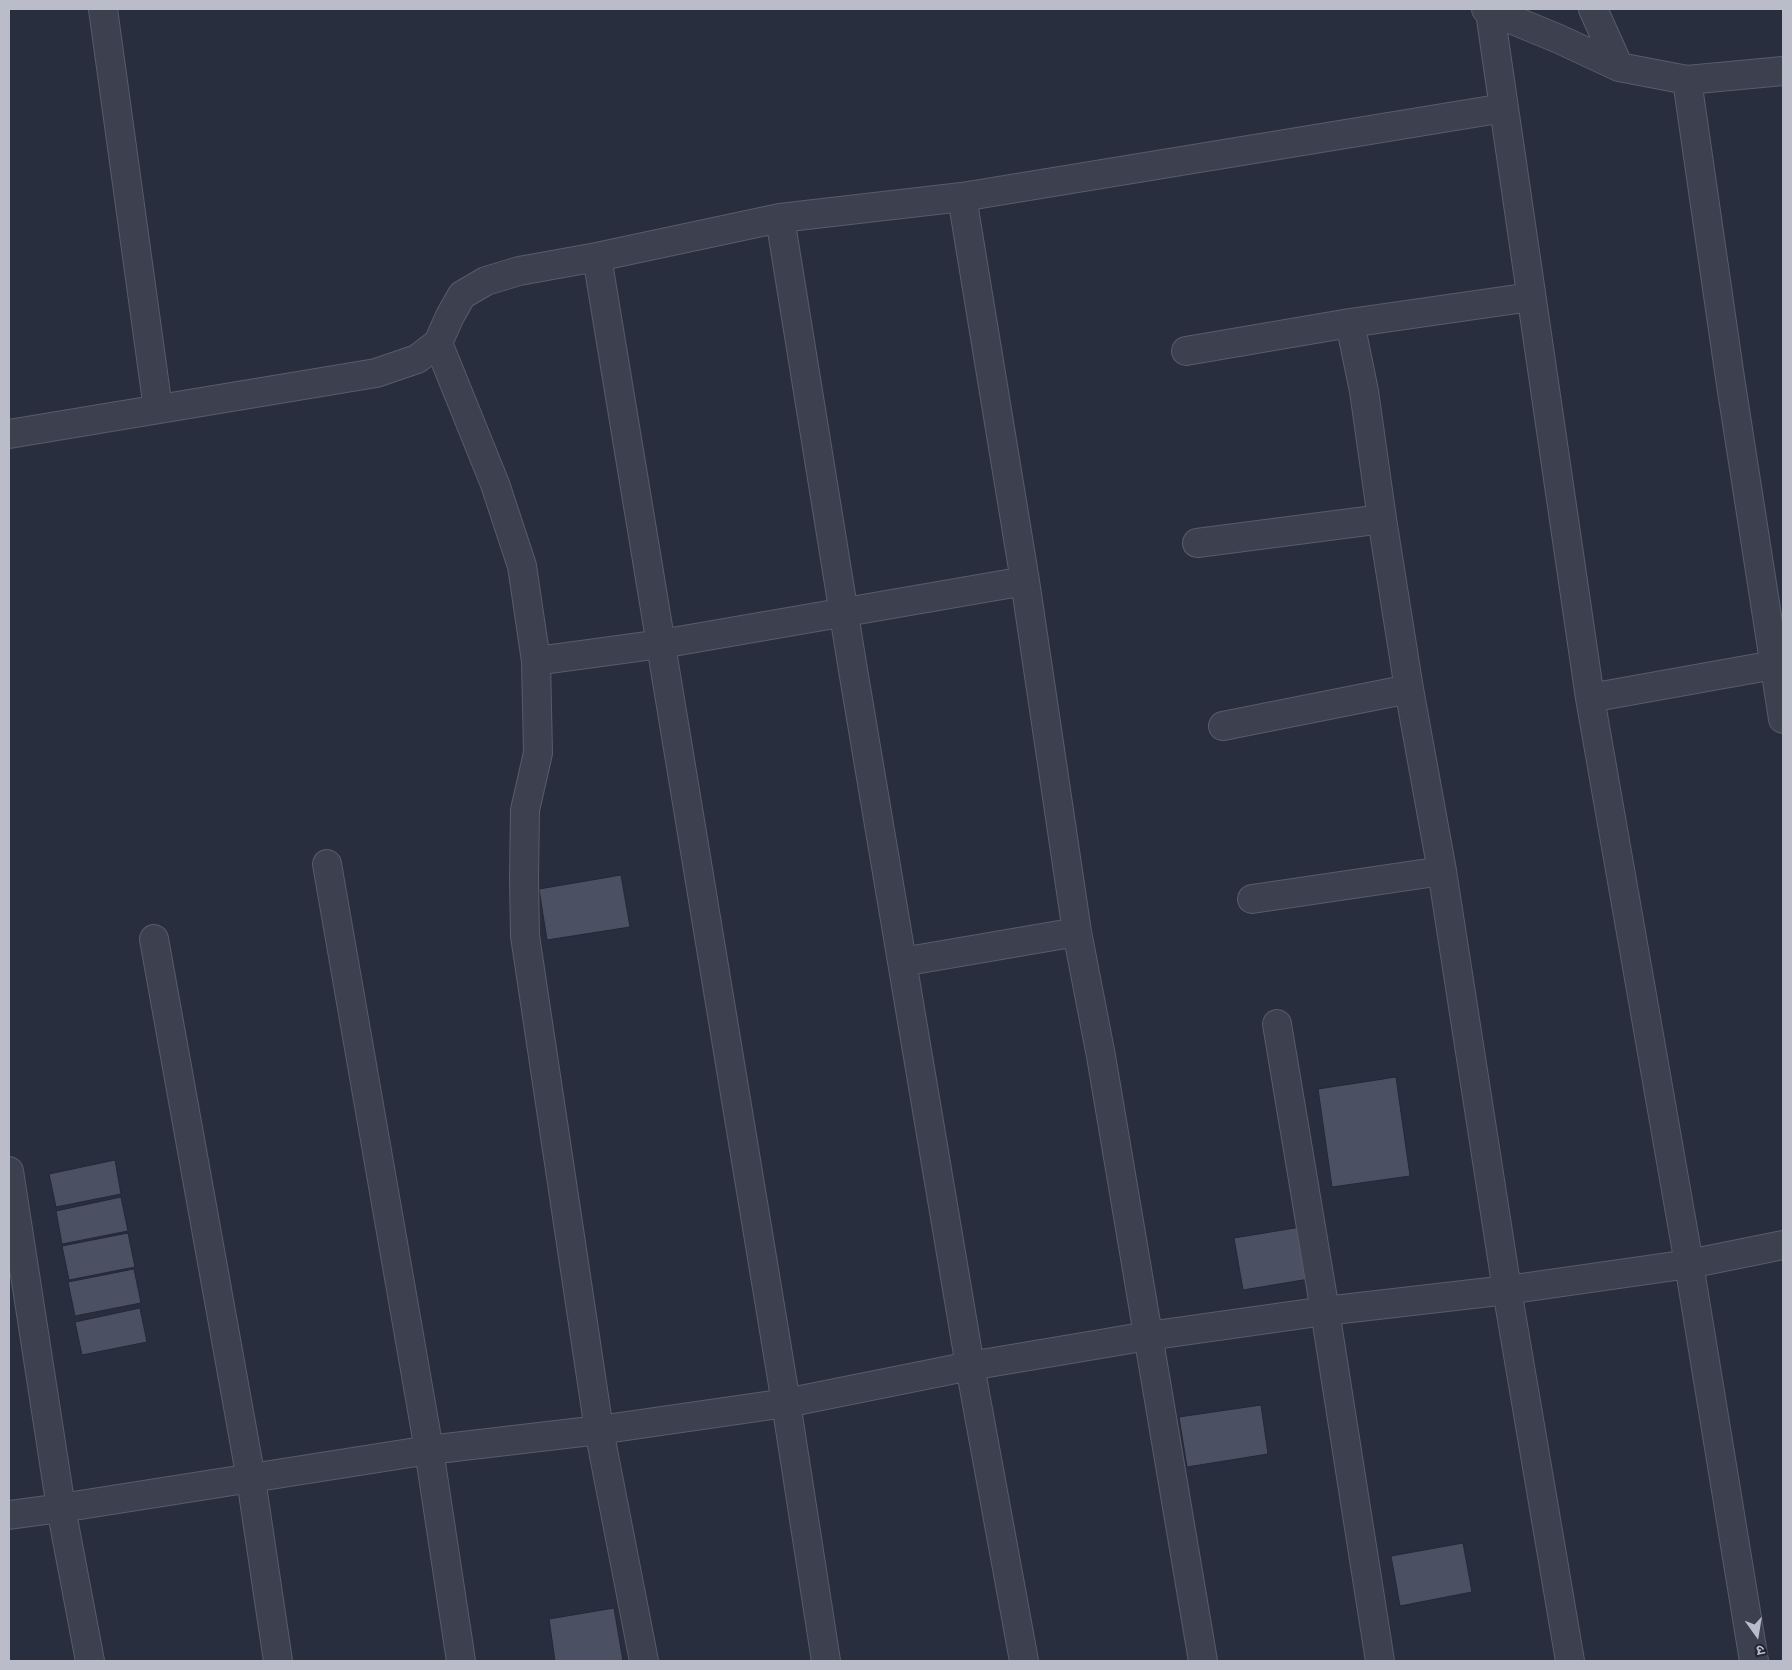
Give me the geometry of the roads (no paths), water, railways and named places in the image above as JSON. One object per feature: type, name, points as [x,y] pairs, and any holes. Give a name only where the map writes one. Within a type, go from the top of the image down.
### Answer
[{"type":"street","points":[[103,9],[158,409]]},
{"type":"street","points":[[1594,9],[1619,67]]},
{"type":"street","points":[[1488,10],[1559,38],[1619,67],[1687,80],[1783,71]]},
{"type":"street","points":[[1488,10],[1590,698],[1689,1264],[1754,1661]]},
{"type":"street","points":[[1687,80],[1730,378],[1783,719]]},
{"type":"street","points":[[9,434],[376,373],[417,359],[438,343],[462,295],[486,281],[520,271],[597,257],[780,218],[962,197],[1504,108]]},
{"type":"street","points":[[962,197],[1025,581],[1077,932],[1100,1056],[1203,1661]]},
{"type":"street","points":[[780,218],[843,612],[970,1366],[1024,1661]]},
{"type":"street","points":[[597,257],[786,1403],[826,1661]]},
{"type":"street","points":[[1186,352],[1350,324],[1531,297]]},
{"type":"street","points":[[1350,324],[1364,391],[1409,689],[1442,871],[1508,1290],[1570,1661]]},
{"type":"street","points":[[438,343],[495,484],[522,566],[536,661],[538,753],[525,810],[525,936],[599,1430],[644,1661]]},
{"type":"street","points":[[1198,543],[1382,519]]},
{"type":"street","points":[[536,661],[661,644],[1025,581]]},
{"type":"street","points":[[1590,698],[1774,665]]},
{"type":"street","points":[[1223,726],[1409,689]]},
{"type":"street","points":[[327,864],[429,1450],[461,1661]]},
{"type":"street","points":[[1252,899],[1442,871]]},
{"type":"street","points":[[902,962],[1077,932]]},
{"type":"street","points":[[154,939],[251,1479],[278,1661]]},
{"type":"street","points":[[1277,1024],[1325,1311],[1380,1661]]},
{"type":"street","points":[[9,1171],[61,1508],[90,1661]]},
{"type":"street","points":[[9,1515],[429,1450],[599,1430],[786,1403],[970,1366],[1148,1336],[1325,1311],[1508,1290],[1689,1264],[1783,1245]]}]
